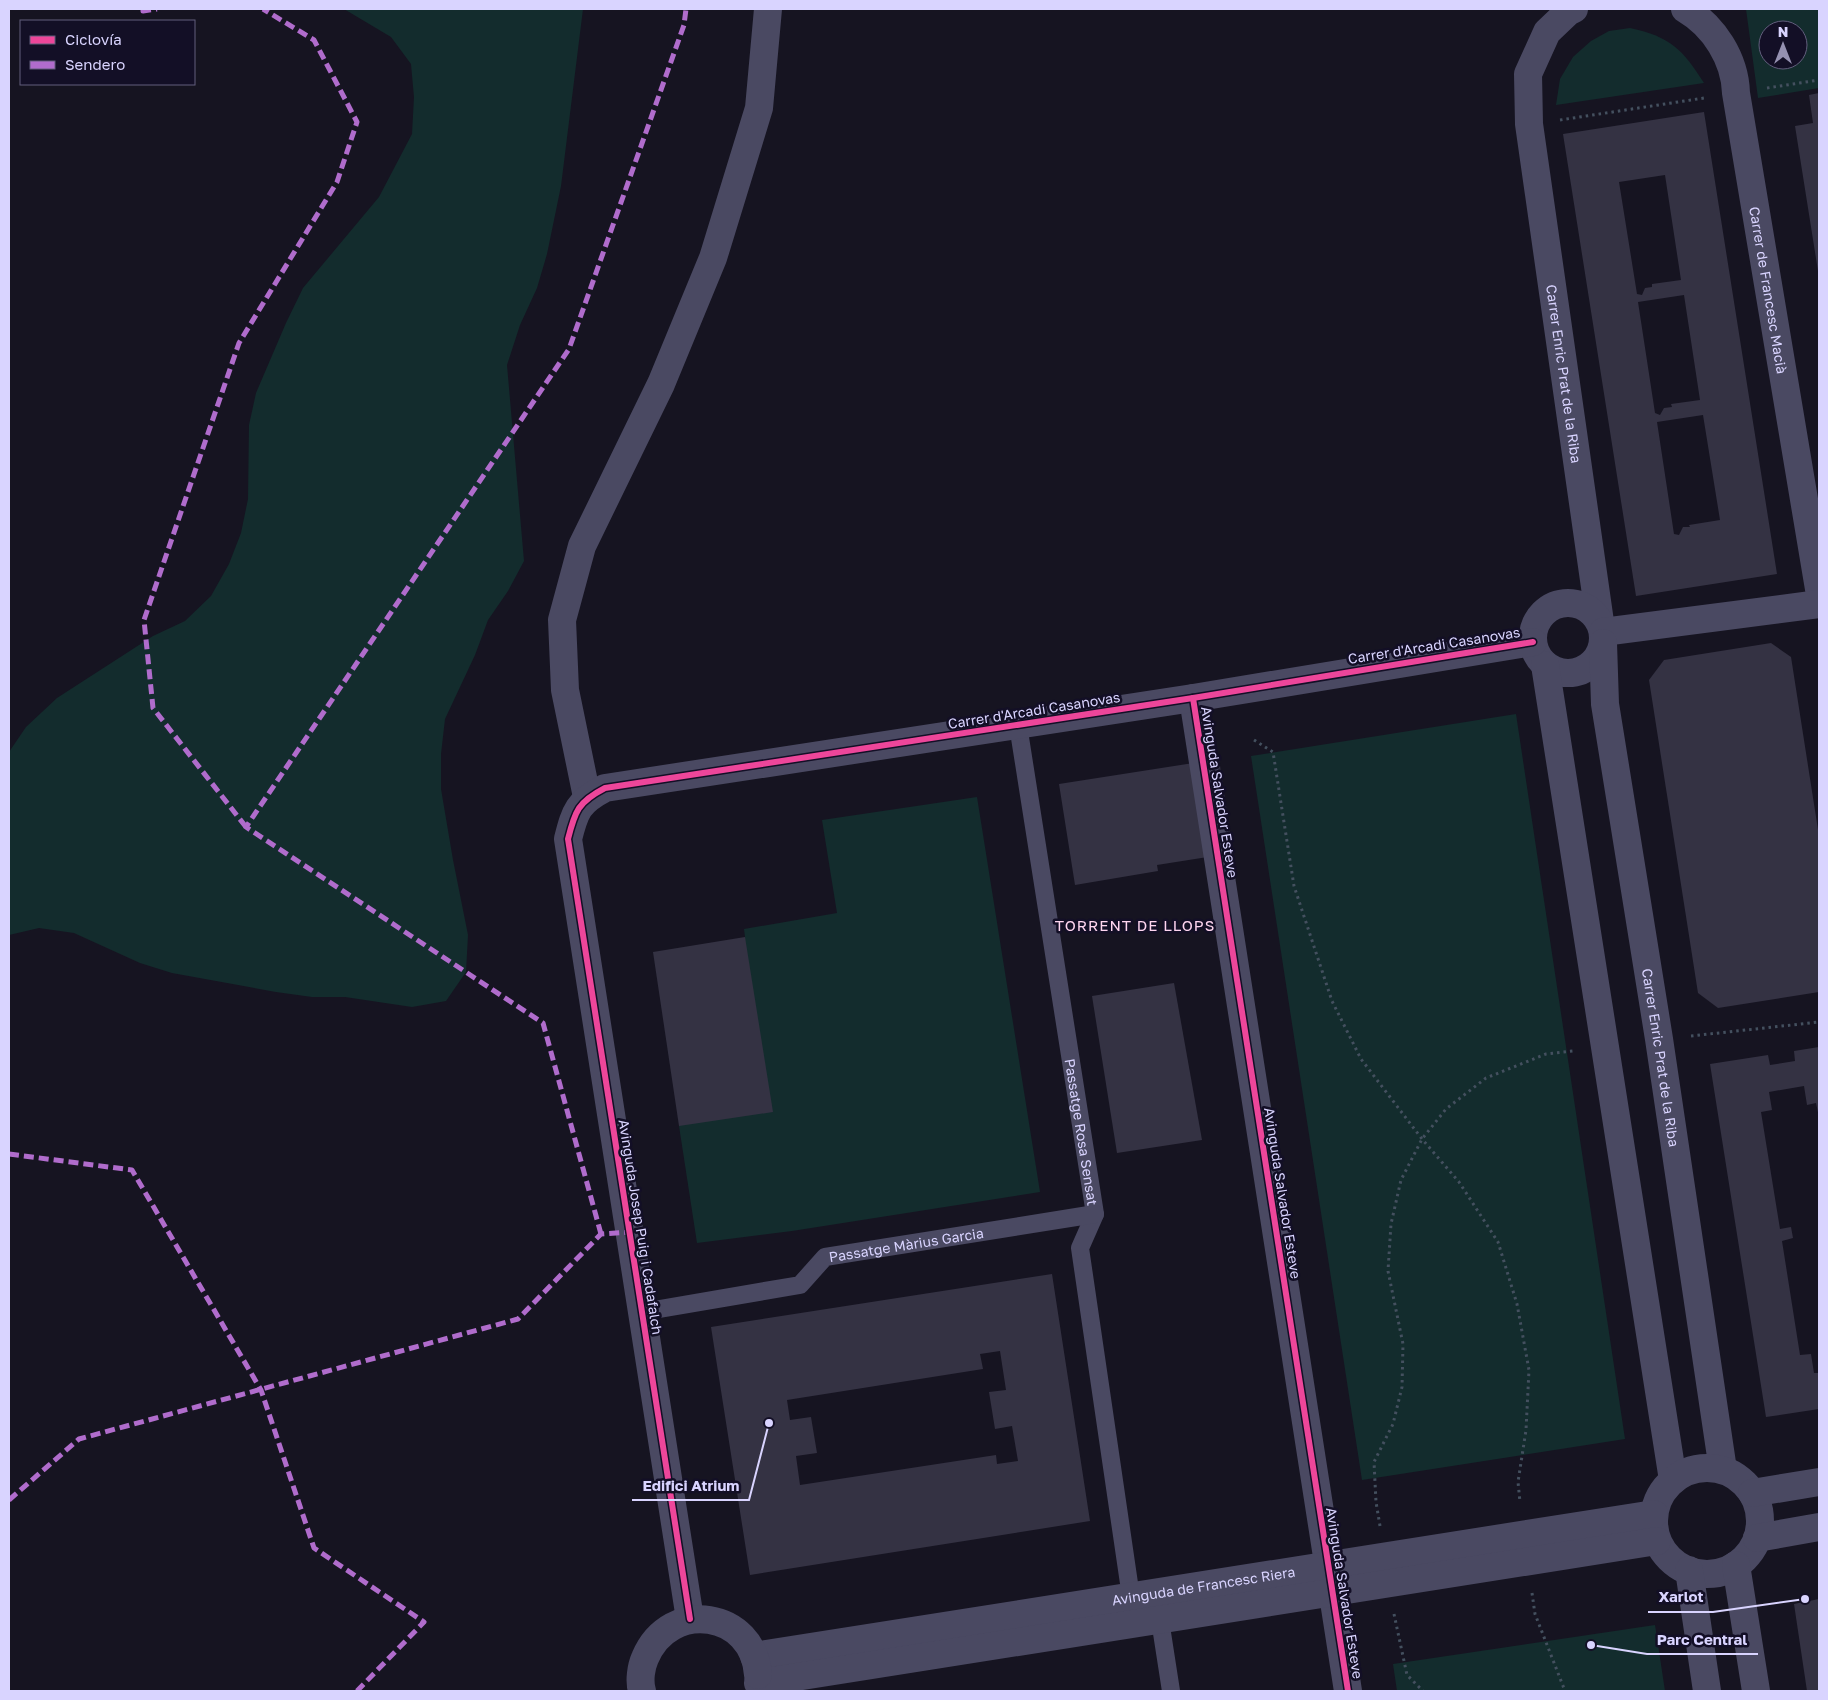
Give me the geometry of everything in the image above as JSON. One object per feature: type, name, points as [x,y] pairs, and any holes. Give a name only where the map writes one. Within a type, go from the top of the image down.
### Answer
[{"type":"street","points":[[587,797],[565,690],[562,620],[582,546],[660,384],[713,258],[759,108],[768,9]]},
{"type":"street","points":[[1530,124],[1528,74],[1547,32],[1568,12],[1574,9]]},
{"type":"street","name":"Carrer de Francesc Macià","points":[[1685,9],[1694,14],[1722,44],[1736,80],[1736,93],[1819,589]]},
{"type":"street","name":"Carrer Enric Prat de la Riba","points":[[1530,124],[1602,633],[1605,704],[1659,1039],[1723,1470]]},
{"type":"street","points":[[1539,653],[1554,671],[1564,674],[1573,674],[1593,664],[1600,654],[1602,633],[1593,613],[1574,603],[1554,606],[1546,611],[1535,627],[1539,653],[1605,1046],[1673,1480]]},
{"type":"street","points":[[1602,633],[1819,604]]},
{"type":"street","name":"Carrer d'Arcadi Casanovas","points":[[587,797],[605,788],[1018,724],[1193,698],[1539,653]]},
{"type":"street","name":"Avinguda Salvador Esteve","points":[[1193,698],[1348,1691]]},
{"type":"street","name":"Avinguda Josep Puig i Cadafalch","points":[[587,797],[574,815],[568,839],[690,1619]]},
{"type":"street","points":[[1707,1468],[1723,1470],[1737,1476],[1748,1487],[1756,1500],[1760,1515],[1757,1538],[1749,1553],[1736,1565],[1718,1573],[1706,1574],[1689,1570],[1672,1561],[1663,1552],[1657,1541],[1654,1529],[1654,1514],[1658,1499],[1666,1486],[1673,1480],[1692,1470],[1707,1468]]},
{"type":"street","points":[[1752,1493],[1819,1482]]},
{"type":"street","name":"Avinguda de Francesc Riera","points":[[754,1656],[1654,1514]]},
{"type":"street","points":[[1757,1538],[1819,1527]]},
{"type":"street","name":"Avinguda de Francesc Riera","points":[[757,1687],[1160,1620],[1657,1541]]},
{"type":"street","points":[[1736,1565],[1756,1691]]},
{"type":"street","points":[[1689,1570],[1707,1691]]},
{"type":"street","points":[[642,1691],[641,1666],[650,1646],[660,1633],[673,1624],[690,1619],[708,1619],[722,1623],[732,1628],[749,1645],[758,1669],[757,1687]]},
{"type":"lane","name":"Passatge Rosa Sensat","points":[[1018,724],[1095,1214],[1080,1248],[1131,1597]]},
{"type":"lane","name":"Passatge Màrius Garcia","points":[[642,1312],[800,1285],[825,1257],[1095,1214]]},
{"type":"lane","points":[[1160,1620],[1171,1691]]},
{"type":"path","points":[[1530,124],[1819,80]]},
{"type":"path","points":[[1254,740],[1273,752],[1294,886],[1332,1001],[1361,1059],[1422,1138],[1459,1182],[1498,1242],[1517,1304],[1529,1370],[1526,1430],[1518,1482],[1525,1534]]},
{"type":"path","points":[[1659,1039],[1819,1022]]},
{"type":"path","points":[[1385,1556],[1376,1502],[1374,1462],[1393,1424],[1402,1387],[1404,1344],[1388,1271],[1391,1224],[1401,1180],[1422,1138],[1446,1109],[1486,1078],[1546,1054],[1605,1046]]},
{"type":"path","points":[[1528,1562],[1535,1614],[1565,1691]]},
{"type":"path","points":[[1389,1584],[1397,1634],[1407,1675],[1423,1691]]},
{"type":"green space","points":[[344,9],[583,9],[561,186],[547,254],[537,288],[520,325],[507,365],[524,561],[508,591],[488,620],[475,655],[445,719],[441,754],[441,789],[468,935],[466,972],[446,1001],[412,1007],[345,997],[312,997],[276,992],[172,973],[140,963],[74,933],[39,928],[9,935],[9,752],[26,727],[57,698],[153,636],[185,621],[211,596],[229,564],[241,533],[248,499],[249,425],[256,393],[286,323],[303,288],[379,197],[412,134],[414,97],[411,64],[391,37]]},
{"type":"green space","points":[[1746,9],[1819,9],[1819,88],[1758,98]]},
{"type":"green space","points":[[1630,28],[1666,40],[1682,53],[1704,83],[1556,105],[1560,79],[1573,57],[1591,41],[1609,31]]},
{"type":"green space","points":[[1516,714],[1625,1439],[1362,1480],[1251,756]]},
{"type":"green space","points":[[977,797],[1040,1192],[792,1231],[697,1243],[679,1126],[745,937],[744,929],[837,913],[822,820]]},
{"type":"green space","points":[[1655,1625],[1665,1691],[1397,1691],[1393,1664]]},
{"type":"building","points":[[1819,93],[1818,271],[1795,126],[1813,123],[1809,95]]},
{"type":"building","points":[[1704,112],[1777,574],[1636,596],[1563,134]],"holes":[[[1665,175],[1681,280],[1652,284],[1652,287],[1645,288],[1642,295],[1637,294],[1619,182]],[[1684,295],[1700,400],[1671,404],[1672,407],[1664,408],[1660,415],[1655,413],[1638,302]],[[1703,415],[1720,520],[1689,525],[1690,527],[1683,527],[1679,535],[1674,534],[1657,422]]]},
{"type":"building","points":[[1771,643],[1791,657],[1819,836],[1819,992],[1718,1008],[1698,993],[1649,680],[1664,660]]},
{"type":"building","points":[[1219,759],[1233,853],[1157,865],[1158,871],[1075,885],[1059,784]]},
{"type":"building","points":[[745,937],[773,1112],[679,1126],[653,952]]},
{"type":"building","points":[[1174,983],[1202,1140],[1117,1153],[1092,996]]},
{"type":"building","points":[[1819,1047],[1819,1117],[1816,1103],[1807,1105],[1804,1086],[1769,1092],[1772,1110],[1761,1112],[1780,1229],[1791,1227],[1793,1238],[1782,1241],[1800,1355],[1811,1354],[1814,1373],[1819,1373],[1819,1409],[1766,1417],[1710,1064],[1768,1055],[1770,1065],[1795,1061],[1794,1051]]},
{"type":"building","points":[[1052,1274],[1090,1521],[750,1575],[711,1327]],"holes":[[[1000,1351],[1006,1390],[989,1392],[995,1429],[1012,1426],[1018,1461],[997,1464],[996,1455],[800,1485],[796,1456],[817,1453],[811,1417],[790,1420],[787,1400],[983,1369],[980,1354]]]},
{"type":"building","points":[[1819,1599],[1819,1691],[1807,1691],[1794,1604]]},
{"type":"marked path","points":[[143,9],[143,11],[157,9]]},
{"type":"marked path","points":[[246,827],[153,708],[144,620],[239,343],[337,182],[357,122],[314,40],[263,9]]},
{"type":"marked path","points":[[601,1234],[543,1023],[246,827],[569,349],[684,25],[686,9]]},
{"type":"marked path","points":[[9,1154],[132,1170],[261,1390],[314,1548],[424,1622],[357,1691]]},
{"type":"marked path","points":[[9,1500],[79,1439],[518,1319],[601,1234],[630,1232]]},
{"type":"cycle path","points":[[690,1619],[568,839],[573,821],[583,803],[605,788],[1193,698],[1533,642]]},
{"type":"cycle path","points":[[1193,698],[1348,1691]]},
{"type":"place","name":"Edifici Atrium","points":[[769,1423]]},
{"type":"place","name":"Xarlot","points":[[1805,1599]]},
{"type":"place","name":"Parc Central","points":[[1591,1645]]},
{"type":"district","name":"TORRENT DE LLOPS","points":[[1135,925]]}]
